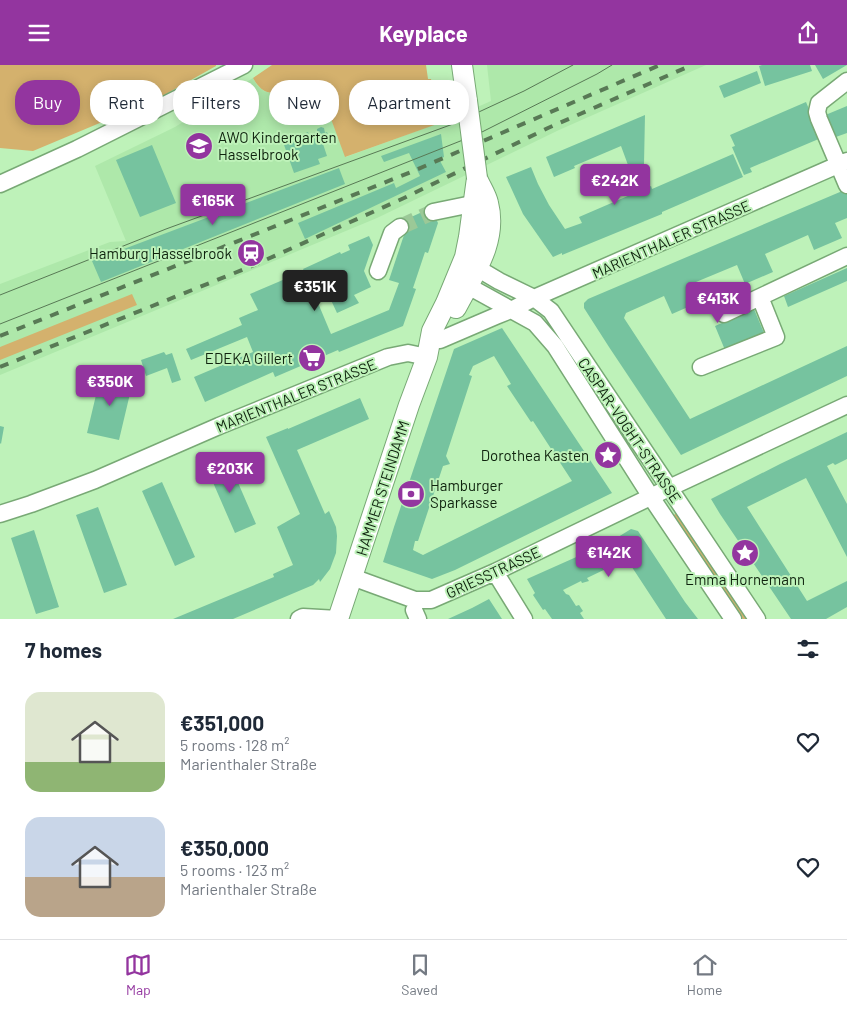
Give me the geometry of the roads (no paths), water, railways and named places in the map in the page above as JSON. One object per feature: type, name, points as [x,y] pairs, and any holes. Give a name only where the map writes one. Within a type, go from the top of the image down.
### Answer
[{"type":"main road","name":"HAMMER STEINDAMM","points":[[338,619],[426,357],[432,331],[446,303],[485,252],[488,243],[490,221],[488,203],[477,178],[462,65]]},
{"type":"main road","name":"HAMMER STEINDAMM","points":[[426,357],[440,340],[469,274],[466,254],[477,178]]},
{"type":"street","points":[[0,184],[77,149],[241,66]]},
{"type":"street","points":[[847,81],[819,103],[817,112],[843,163],[847,185]]},
{"type":"street","name":"MARIENTHALER STRASSE","points":[[440,340],[843,163]]},
{"type":"street","points":[[433,212],[472,203]]},
{"type":"street","points":[[378,271],[392,233],[400,227]]},
{"type":"street","points":[[724,314],[847,257]]},
{"type":"street","name":"CASPAR-VOGHT-STRASSE","points":[[469,274],[499,281],[534,298],[551,311],[757,619]]},
{"type":"street","name":"CASPAR-VOGHT-STRASSE","points":[[469,274],[513,309],[535,323],[555,345],[651,497],[733,619]]},
{"type":"street","points":[[701,367],[776,337],[760,297]]},
{"type":"street","name":"MARIENTHALER STRASSE","points":[[0,514],[95,480],[211,429],[388,357],[408,353],[426,357]]},
{"type":"street","name":"GRIESSTRASSE","points":[[352,577],[415,600],[424,601],[436,598],[495,572],[669,487],[847,405]]},
{"type":"street","points":[[495,572],[524,619]]},
{"type":"street","points":[[299,619],[303,617],[338,619]]},
{"type":"tunnel","points":[[400,227],[433,212]]},
{"type":"tram line","points":[[0,295],[166,229],[453,124],[524,91],[573,65]]},
{"type":"tram line","points":[[0,324],[478,134],[612,65]]},
{"type":"railway","points":[[0,336],[411,172],[660,65]]},
{"type":"railway","points":[[0,367],[252,266],[404,198],[548,128],[692,65]]},
{"type":"place","name":"AWO Kindergarten Hasselbrook","points":[[199,146]]},
{"type":"place","name":"Hamburg Hasselbrook","points":[[251,253]]},
{"type":"place","name":"EDEKA Gillert","points":[[312,358]]},
{"type":"place","name":"Dorothea Kasten","points":[[608,455]]},
{"type":"place","name":"Hamburger Sparkasse","points":[[411,494]]},
{"type":"place","name":"Emma Hornemann","points":[[745,553]]}]
